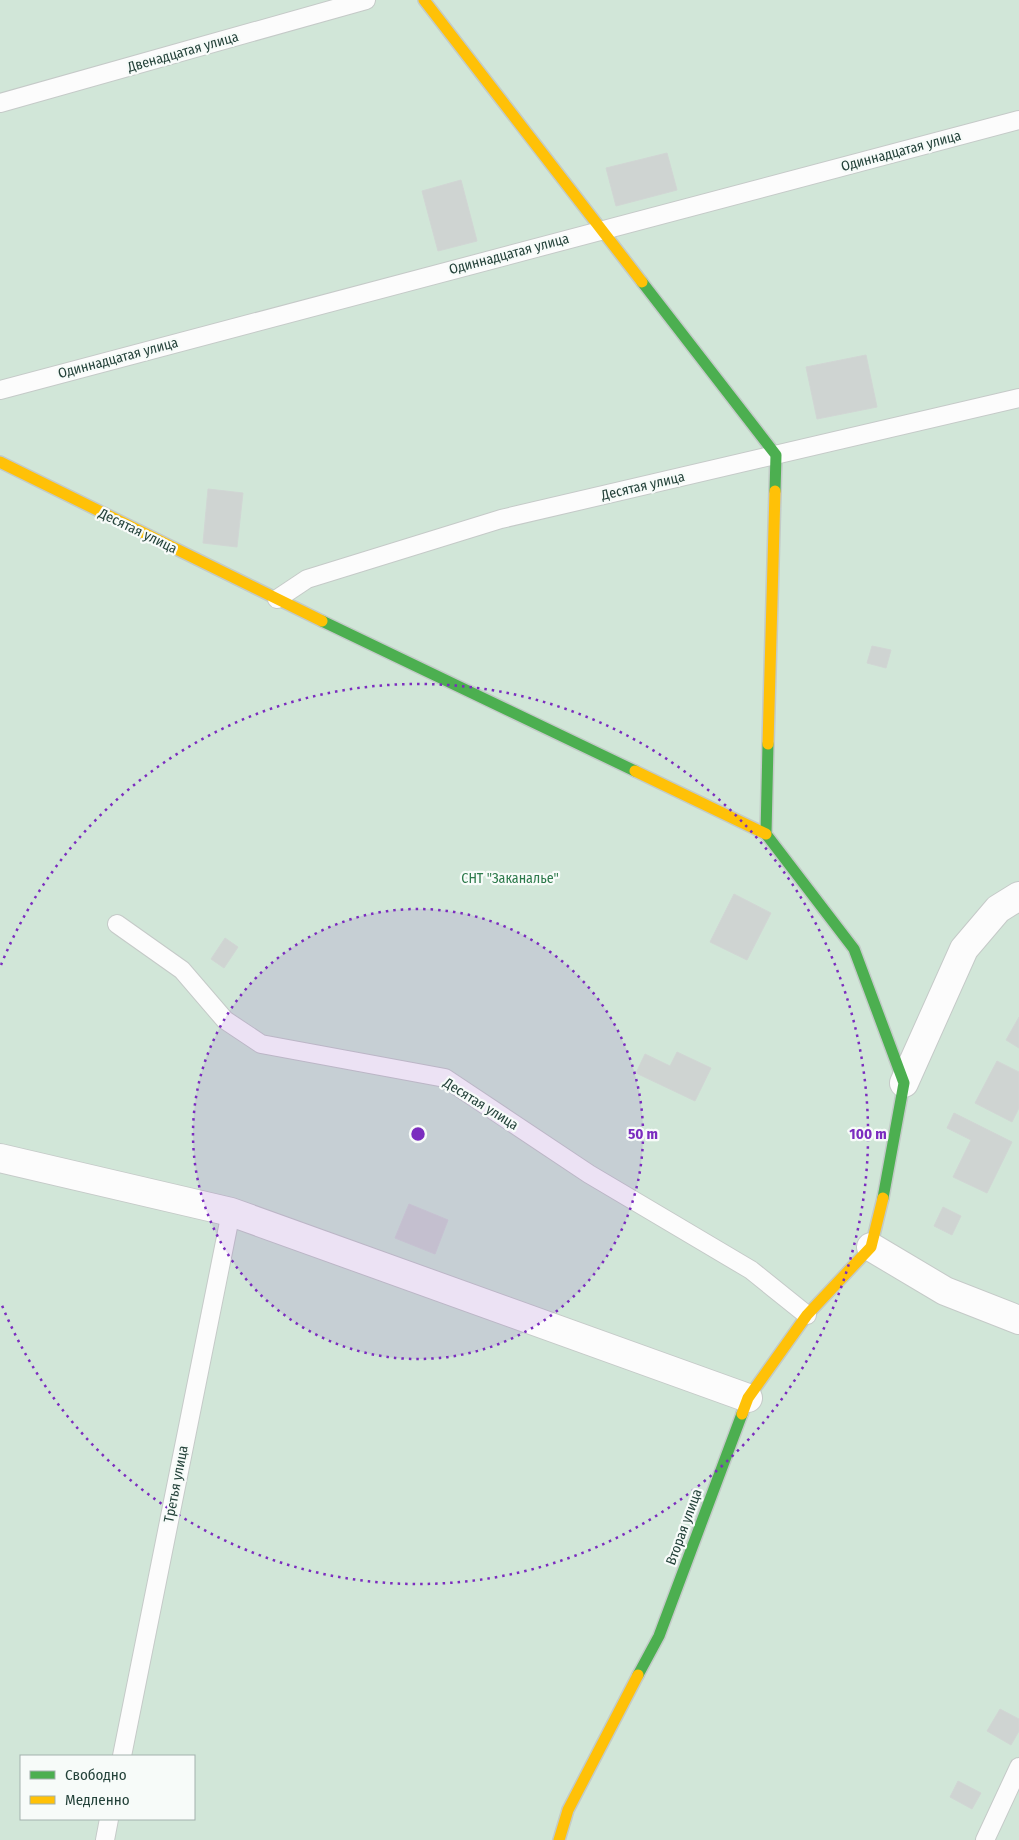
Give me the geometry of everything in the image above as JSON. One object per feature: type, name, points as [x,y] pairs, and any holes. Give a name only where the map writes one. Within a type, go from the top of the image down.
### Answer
[{"type":"street","points":[[424,0],[776,455],[766,834],[854,949],[904,1083]]},
{"type":"street","name":"Десятая улица","points":[[0,462],[277,599],[766,834]]},
{"type":"street","points":[[1019,896],[998,909],[964,948],[904,1083],[886,1187],[871,1247],[945,1292],[1019,1320]]},
{"type":"street","points":[[0,1158],[231,1212],[748,1398]]},
{"type":"street","name":"Вторая улица","points":[[559,1840],[568,1810],[659,1636],[748,1398],[807,1315],[871,1247]]},
{"type":"lane","name":"Двенадцатая улица","points":[[0,103],[366,0]]},
{"type":"lane","name":"Одиннадцатая улица","points":[[0,390],[1019,120]]},
{"type":"lane","name":"Десятая улица","points":[[277,599],[307,579],[501,519],[1019,398]]},
{"type":"lane","name":"Десятая улица","points":[[118,924],[182,970],[225,1020],[261,1044],[445,1078],[590,1174],[751,1270],[807,1315]]},
{"type":"lane","name":"Третья улица","points":[[122,1755],[231,1212]]},
{"type":"lane","points":[[985,1840],[1019,1767]]},
{"type":"lane","points":[[105,1840],[109,1820]]},
{"type":"green space","name":"СНТ \"Заканалье\"","points":[[0,0],[1019,0],[1019,1840],[0,1840]]},
{"type":"building","points":[[667,153],[677,190],[616,206],[606,168]]},
{"type":"building","points":[[461,180],[477,241],[438,251],[422,191]]},
{"type":"building","points":[[866,355],[877,407],[817,419],[806,367]]},
{"type":"building","points":[[208,489],[243,493],[237,547],[203,543]]},
{"type":"building","points":[[872,646],[891,650],[886,668],[867,663]]},
{"type":"building","points":[[734,894],[771,913],[747,960],[710,942]]},
{"type":"building","points":[[225,938],[238,947],[224,968],[211,959]]},
{"type":"building","points":[[1019,1017],[1019,1048],[1006,1040]]},
{"type":"building","points":[[677,1052],[711,1068],[695,1101],[636,1073],[645,1054],[670,1066]]},
{"type":"building","points":[[997,1061],[1019,1072],[1019,1108],[1012,1122],[975,1103]]},
{"type":"building","points":[[954,1113],[1012,1142],[987,1193],[953,1177],[971,1140],[947,1128]]},
{"type":"building","points":[[409,1204],[448,1220],[435,1254],[395,1238]]},
{"type":"building","points":[[943,1207],[961,1216],[952,1235],[934,1226]]},
{"type":"building","points":[[1000,1709],[1019,1719],[1019,1731],[1011,1745],[987,1731]]},
{"type":"building","points":[[958,1781],[981,1793],[972,1809],[950,1797]]},
{"type":"traffic: fast","points":[[642,282],[776,455],[775,491]]},
{"type":"traffic: fast","points":[[322,621],[635,771]]},
{"type":"traffic: fast","points":[[768,744],[766,834],[854,949],[904,1083],[883,1198]]},
{"type":"traffic: fast","points":[[638,1675],[659,1636],[742,1414]]},
{"type":"traffic: slow","points":[[424,0],[642,282]]},
{"type":"traffic: slow","points":[[0,462],[322,621]]},
{"type":"traffic: slow","points":[[768,744],[775,491]]},
{"type":"traffic: slow","points":[[635,771],[766,834]]},
{"type":"traffic: slow","points":[[742,1414],[748,1398],[807,1315],[871,1247],[883,1198]]},
{"type":"traffic: slow","points":[[559,1840],[568,1810],[638,1675]]}]
